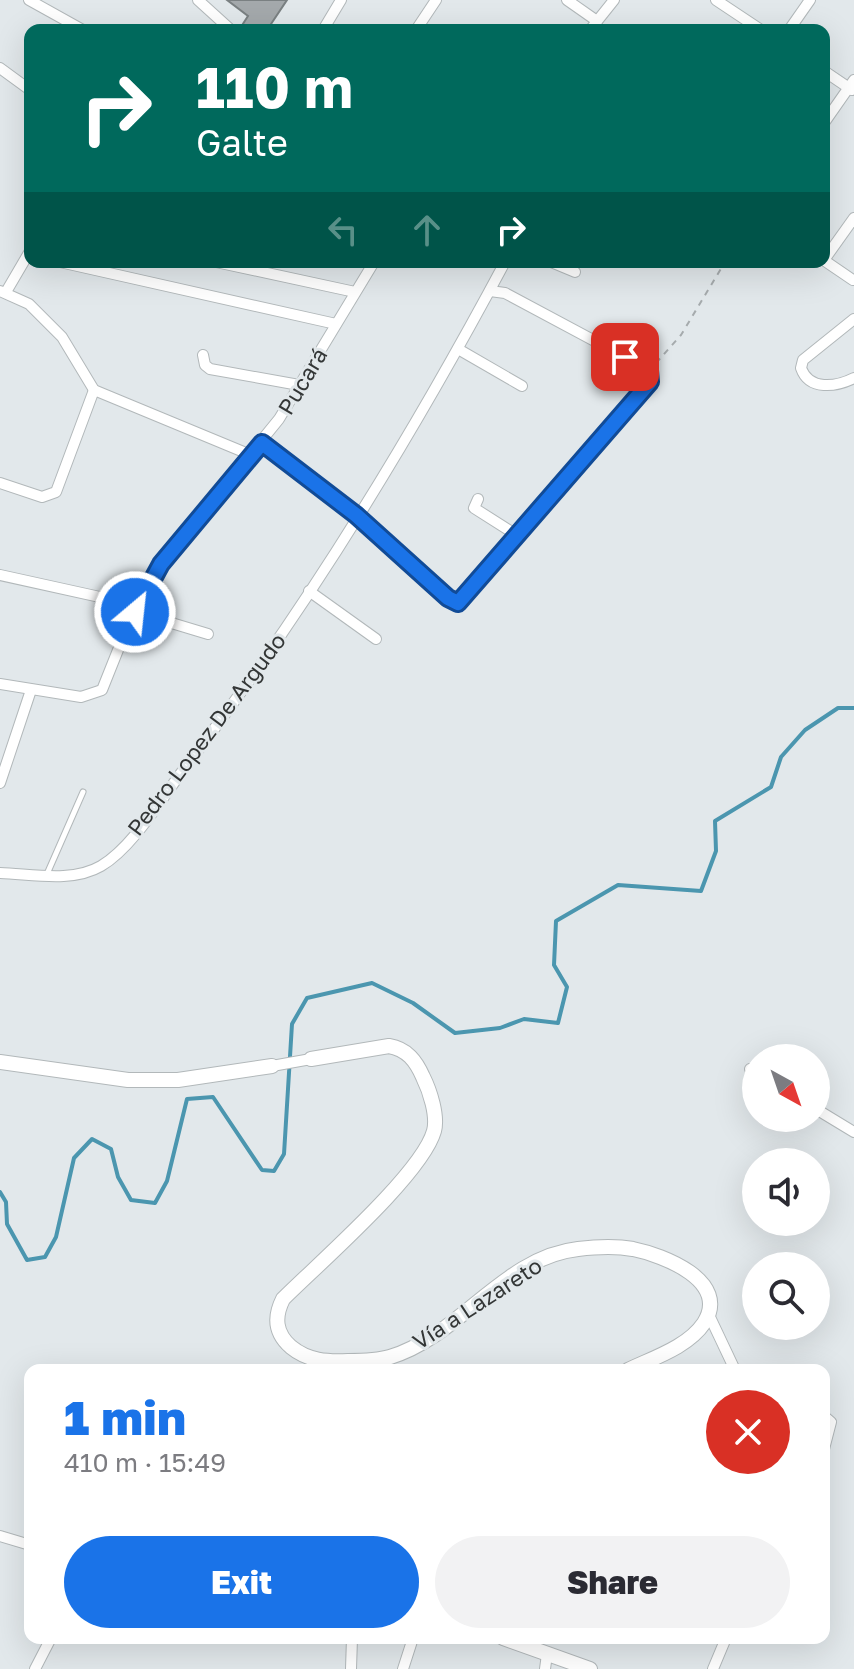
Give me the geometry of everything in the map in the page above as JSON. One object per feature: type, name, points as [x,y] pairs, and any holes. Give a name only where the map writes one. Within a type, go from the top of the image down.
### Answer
[{"type":"street","points":[[29,0],[72,24]]},
{"type":"street","points":[[198,0],[224,24]]},
{"type":"street","points":[[327,24],[341,0]]},
{"type":"street","points":[[420,24],[436,0]]},
{"type":"street","points":[[567,0],[592,24]]},
{"type":"street","points":[[596,24],[614,0]]},
{"type":"street","points":[[716,0],[752,24]]},
{"type":"street","points":[[793,24],[810,0]]},
{"type":"street","points":[[0,68],[24,86]]},
{"type":"street","points":[[830,74],[852,86],[830,115]]},
{"type":"street","points":[[830,253],[854,218]]},
{"type":"street","points":[[24,261],[3,292],[29,304],[62,337],[94,390],[251,455]]},
{"type":"street","points":[[830,264],[853,280]]},
{"type":"street","points":[[87,268],[336,324]]},
{"type":"street","points":[[244,268],[355,292]]},
{"type":"street","name":"Pucará","points":[[0,684],[81,697],[102,690],[136,608],[161,564],[262,443],[370,268]]},
{"type":"street","name":"Pedro Lopez De Argudo","points":[[0,873],[46,875],[86,872],[115,855],[242,693],[309,591],[458,349],[502,268]]},
{"type":"street","points":[[565,268],[575,272]]},
{"type":"street","points":[[262,443],[356,515],[455,603],[461,600],[651,378],[649,370],[505,293],[490,291]]},
{"type":"street","points":[[854,319],[803,360],[801,368],[807,379],[828,386],[854,378]]},
{"type":"street","points":[[458,349],[522,386]]},
{"type":"street","points":[[203,355],[205,365],[210,369],[299,385]]},
{"type":"street","points":[[0,483],[42,497],[56,492],[94,390]]},
{"type":"street","points":[[478,499],[474,508],[515,534]]},
{"type":"street","points":[[0,575],[136,608],[208,634]]},
{"type":"street","points":[[309,591],[376,639]]},
{"type":"street","points":[[0,783],[31,690]]},
{"type":"street","name":"Vía a Lazareto","points":[[311,1059],[389,1046],[399,1048],[417,1064],[426,1082],[434,1122],[425,1151],[403,1179],[283,1299],[276,1313],[277,1328],[287,1343],[302,1356],[329,1362],[391,1357],[423,1341],[539,1259],[576,1249],[634,1249],[668,1259],[705,1287],[709,1315]]},
{"type":"street","points":[[0,1062],[128,1080],[178,1080],[311,1059]]},
{"type":"street","points":[[830,1117],[854,1132]]},
{"type":"street","points":[[640,1364],[689,1339],[709,1315],[732,1364]]},
{"type":"street","points":[[0,1536],[24,1543]]},
{"type":"street","points":[[35,1669],[48,1644]]},
{"type":"street","points":[[351,1669],[352,1644]]},
{"type":"street","points":[[403,1669],[411,1644]]},
{"type":"street","points":[[514,1644],[546,1661],[590,1669]]},
{"type":"street","points":[[713,1669],[723,1644]]},
{"type":"lane","points":[[46,875],[83,792]]},
{"type":"path","points":[[649,370],[681,335],[721,268]]},
{"type":"building","points":[[227,0],[287,0],[271,24],[243,24],[248,16]]},
{"type":"waterway","points":[[0,1192],[6,1202],[7,1224],[27,1260],[45,1257],[56,1237],[74,1158],[92,1139],[111,1149],[118,1177],[131,1200],[155,1203],[167,1181],[187,1099],[213,1097],[262,1170],[274,1171],[284,1154],[292,1024],[307,998],[372,983],[413,1003],[455,1033],[500,1028],[524,1019],[558,1023],[567,987],[554,965],[556,921],[618,885],[701,891],[716,851],[715,821],[771,787],[781,757],[805,730],[838,708],[854,708]]},
{"type":"route","points":[[135,612],[143,592],[161,564],[262,443],[356,515],[448,598],[458,603],[650,382],[649,370],[625,357]]}]
